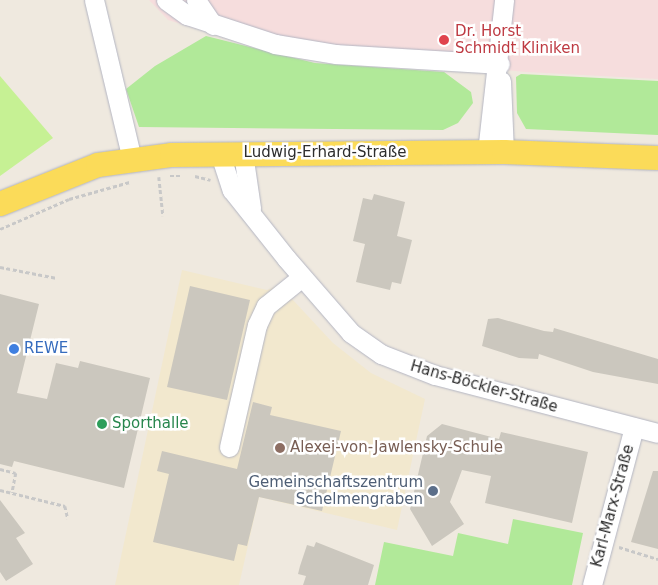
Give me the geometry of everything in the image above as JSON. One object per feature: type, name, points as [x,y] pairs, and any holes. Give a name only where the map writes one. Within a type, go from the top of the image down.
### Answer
[{"type":"main road","name":"Ludwig-Erhard-Straße","points":[[0,204],[71,173],[136,169],[231,154],[495,152],[658,158]]},
{"type":"street","points":[[94,0],[136,169]]},
{"type":"street","points":[[166,0],[213,25],[275,44],[336,54],[500,67]]},
{"type":"street","points":[[196,0],[213,25]]},
{"type":"street","points":[[495,152],[504,0]]},
{"type":"street","name":"Hans-Böckler-Straße","points":[[231,154],[253,213],[302,278],[351,333],[381,354],[435,375],[658,433]]},
{"type":"street","points":[[229,447],[257,326],[266,306],[302,278]]},
{"type":"street","name":"Karl-Marx-Straße","points":[[592,585],[634,427]]},
{"type":"path","points":[[0,229],[136,169]]},
{"type":"path","points":[[150,178],[197,176],[211,180]]},
{"type":"path","points":[[159,177],[163,216]]},
{"type":"path","points":[[0,266],[57,278]]},
{"type":"path","points":[[0,469],[16,473],[12,493]]},
{"type":"path","points":[[0,490],[65,506],[68,519]]},
{"type":"path","points":[[603,542],[658,558]]},
{"type":"shaded area","name":"Dr. Horst Schmidt Kliniken","points":[[149,0],[658,0],[658,79],[526,72],[257,47],[168,20]]},
{"type":"shaded area","name":"Alexej-von-Jawlensky-Schule","points":[[182,270],[267,290],[279,285],[333,343],[371,373],[425,399],[397,530],[259,497],[239,585],[115,585]]},
{"type":"green space","points":[[206,36],[315,63],[444,72],[471,92],[473,103],[458,123],[443,130],[139,127],[126,89],[155,66]]},
{"type":"green space","points":[[521,74],[658,81],[658,135],[526,129],[517,113],[516,77]]},
{"type":"green space","points":[[0,76],[53,138],[0,176]]},
{"type":"green space","points":[[513,519],[583,533],[572,585],[375,585],[384,542],[453,556],[458,533],[508,544]]},
{"type":"building","points":[[374,194],[405,202],[397,236],[412,240],[401,284],[392,282],[390,290],[356,282],[365,244],[353,241],[363,198],[372,200]]},
{"type":"building","points":[[190,286],[250,300],[227,400],[167,387]]},
{"type":"building","points":[[0,294],[39,304],[17,393],[47,399],[56,363],[78,368],[80,361],[150,378],[124,488],[14,461],[12,467],[0,464]]},
{"type":"building","points":[[498,318],[544,331],[553,332],[554,328],[658,359],[658,384],[593,372],[539,354],[538,359],[519,358],[482,346],[488,319]]},
{"type":"building","points":[[253,402],[272,407],[270,415],[341,431],[322,511],[259,497],[247,546],[238,544],[234,561],[153,542],[169,474],[157,471],[162,451],[237,469]]},
{"type":"building","points":[[442,424],[499,439],[501,432],[588,452],[572,523],[485,503],[491,476],[462,470],[450,502],[464,524],[432,546],[410,509],[427,436]]},
{"type":"building","points":[[653,471],[658,471],[658,549],[631,542]]},
{"type":"building","points":[[0,500],[25,533],[16,538],[33,564],[6,581],[0,572]]},
{"type":"building","points":[[316,542],[374,565],[368,585],[303,585],[306,576],[298,574],[300,566],[307,545],[314,547]]},
{"type":"place","name":"Dr. Horst Schmidt Kliniken","points":[[444,40]]},
{"type":"place","name":"REWE","points":[[14,349]]},
{"type":"place","name":"Sporthalle","points":[[102,424]]},
{"type":"place","name":"Alexej-von-Jawlensky-Schule","points":[[280,448]]},
{"type":"place","name":"Gemeinschaftszentrum Schelmengraben","points":[[433,491]]}]
